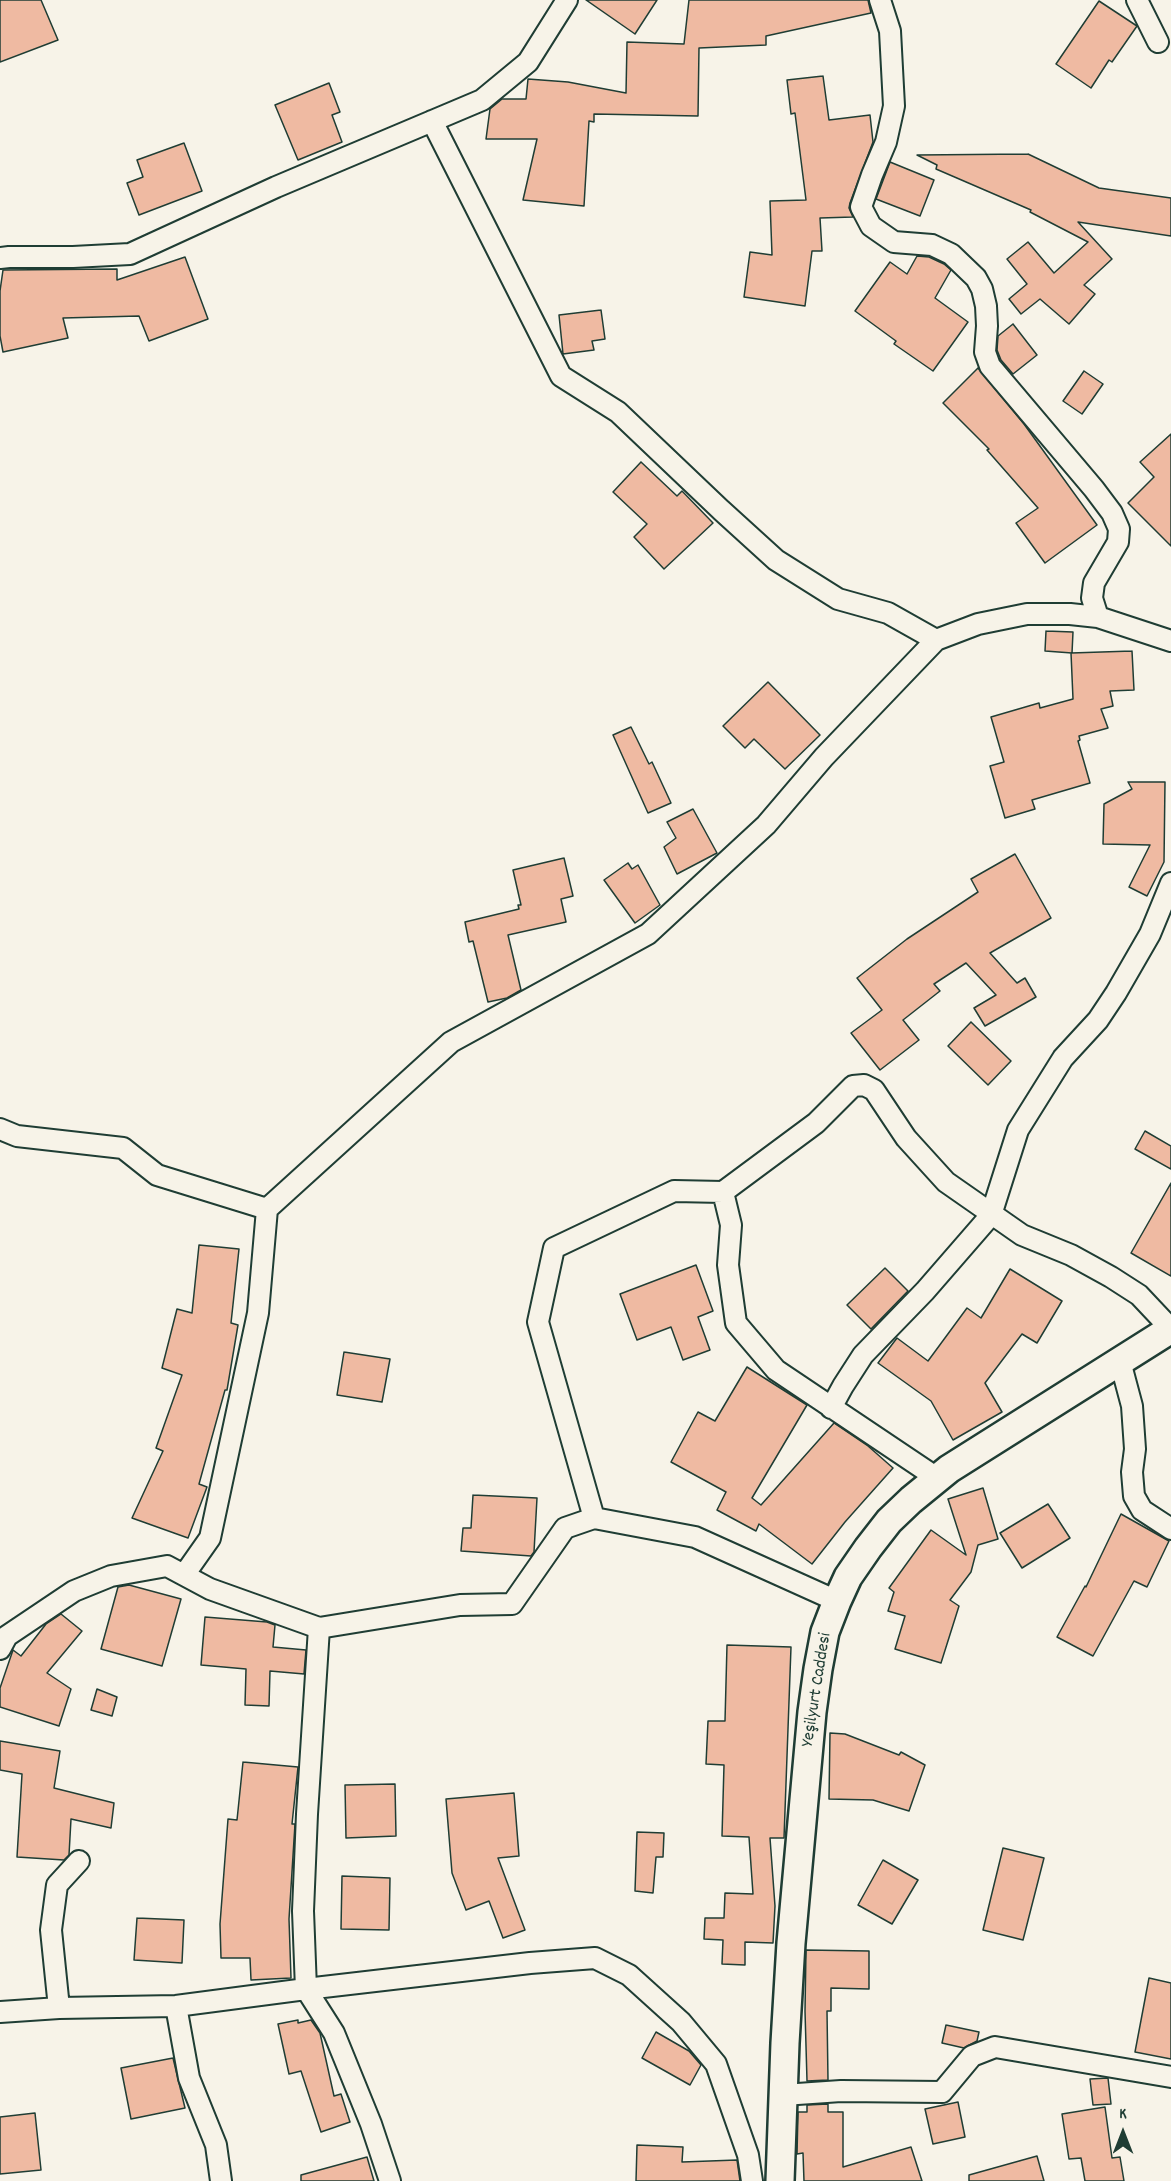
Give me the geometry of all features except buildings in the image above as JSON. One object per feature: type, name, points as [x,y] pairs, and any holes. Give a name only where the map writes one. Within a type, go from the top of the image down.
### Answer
[{"type":"main road","name":"Yeşilyurt Caddesi","points":[[780,2181],[791,1943],[812,1712],[825,1632],[837,1601],[868,1548],[889,1521],[910,1500],[938,1478],[1171,1329]]},
{"type":"street","points":[[0,258],[130,254],[276,187],[482,100],[528,63],[567,0]]},
{"type":"street","points":[[880,0],[890,31],[894,106],[886,142],[861,207],[871,226],[894,242],[932,245],[951,254],[976,278],[986,306],[985,351],[990,366],[1112,513],[1119,529],[1118,542],[1094,583],[1092,598],[1098,617]]},
{"type":"street","points":[[1137,0],[1158,42]]},
{"type":"street","points":[[432,121],[561,376],[618,412],[776,560],[838,599],[888,613],[936,640]]},
{"type":"street","points":[[183,1575],[210,1538],[258,1313],[267,1209],[451,1042],[648,934],[766,825],[824,757],[936,640],[978,624],[1027,614],[1070,614],[1098,617],[1171,641]]},
{"type":"street","points":[[831,1408],[863,1355],[925,1292],[991,1215],[1018,1130],[1063,1058],[1098,1020],[1122,984],[1150,934],[1171,883]]},
{"type":"street","points":[[594,1518],[538,1322],[554,1248],[674,1191],[723,1192],[816,1123],[853,1086],[864,1085],[874,1090],[906,1138],[946,1182],[1022,1235],[1112,1277],[1139,1295],[1171,1329]]},
{"type":"street","points":[[0,1129],[17,1136],[123,1148],[157,1175],[267,1209]]},
{"type":"street","points":[[723,1192],[731,1225],[728,1265],[736,1323],[776,1370],[938,1478]]},
{"type":"street","points":[[1120,1361],[1132,1406],[1135,1449],[1132,1472],[1134,1496],[1142,1510],[1171,1529]]},
{"type":"street","points":[[0,1648],[7,1636],[74,1591],[111,1576],[167,1566],[210,1589],[319,1628],[460,1605],[512,1604],[565,1528],[594,1518],[695,1537],[837,1601]]},
{"type":"street","points":[[319,1628],[304,1879],[306,1989],[334,2033],[371,2124],[390,2181]]},
{"type":"street","points":[[59,2008],[51,1930],[57,1885],[79,1861]]},
{"type":"street","points":[[0,2012],[59,2008],[176,2006],[530,1963],[595,1958],[629,1975],[681,2022],[716,2064],[748,2155],[752,2181]]},
{"type":"street","points":[[176,2006],[189,2078],[216,2145],[221,2181]]},
{"type":"street","points":[[783,2094],[841,2091],[942,2092],[972,2056],[995,2047],[1171,2077]]}]
